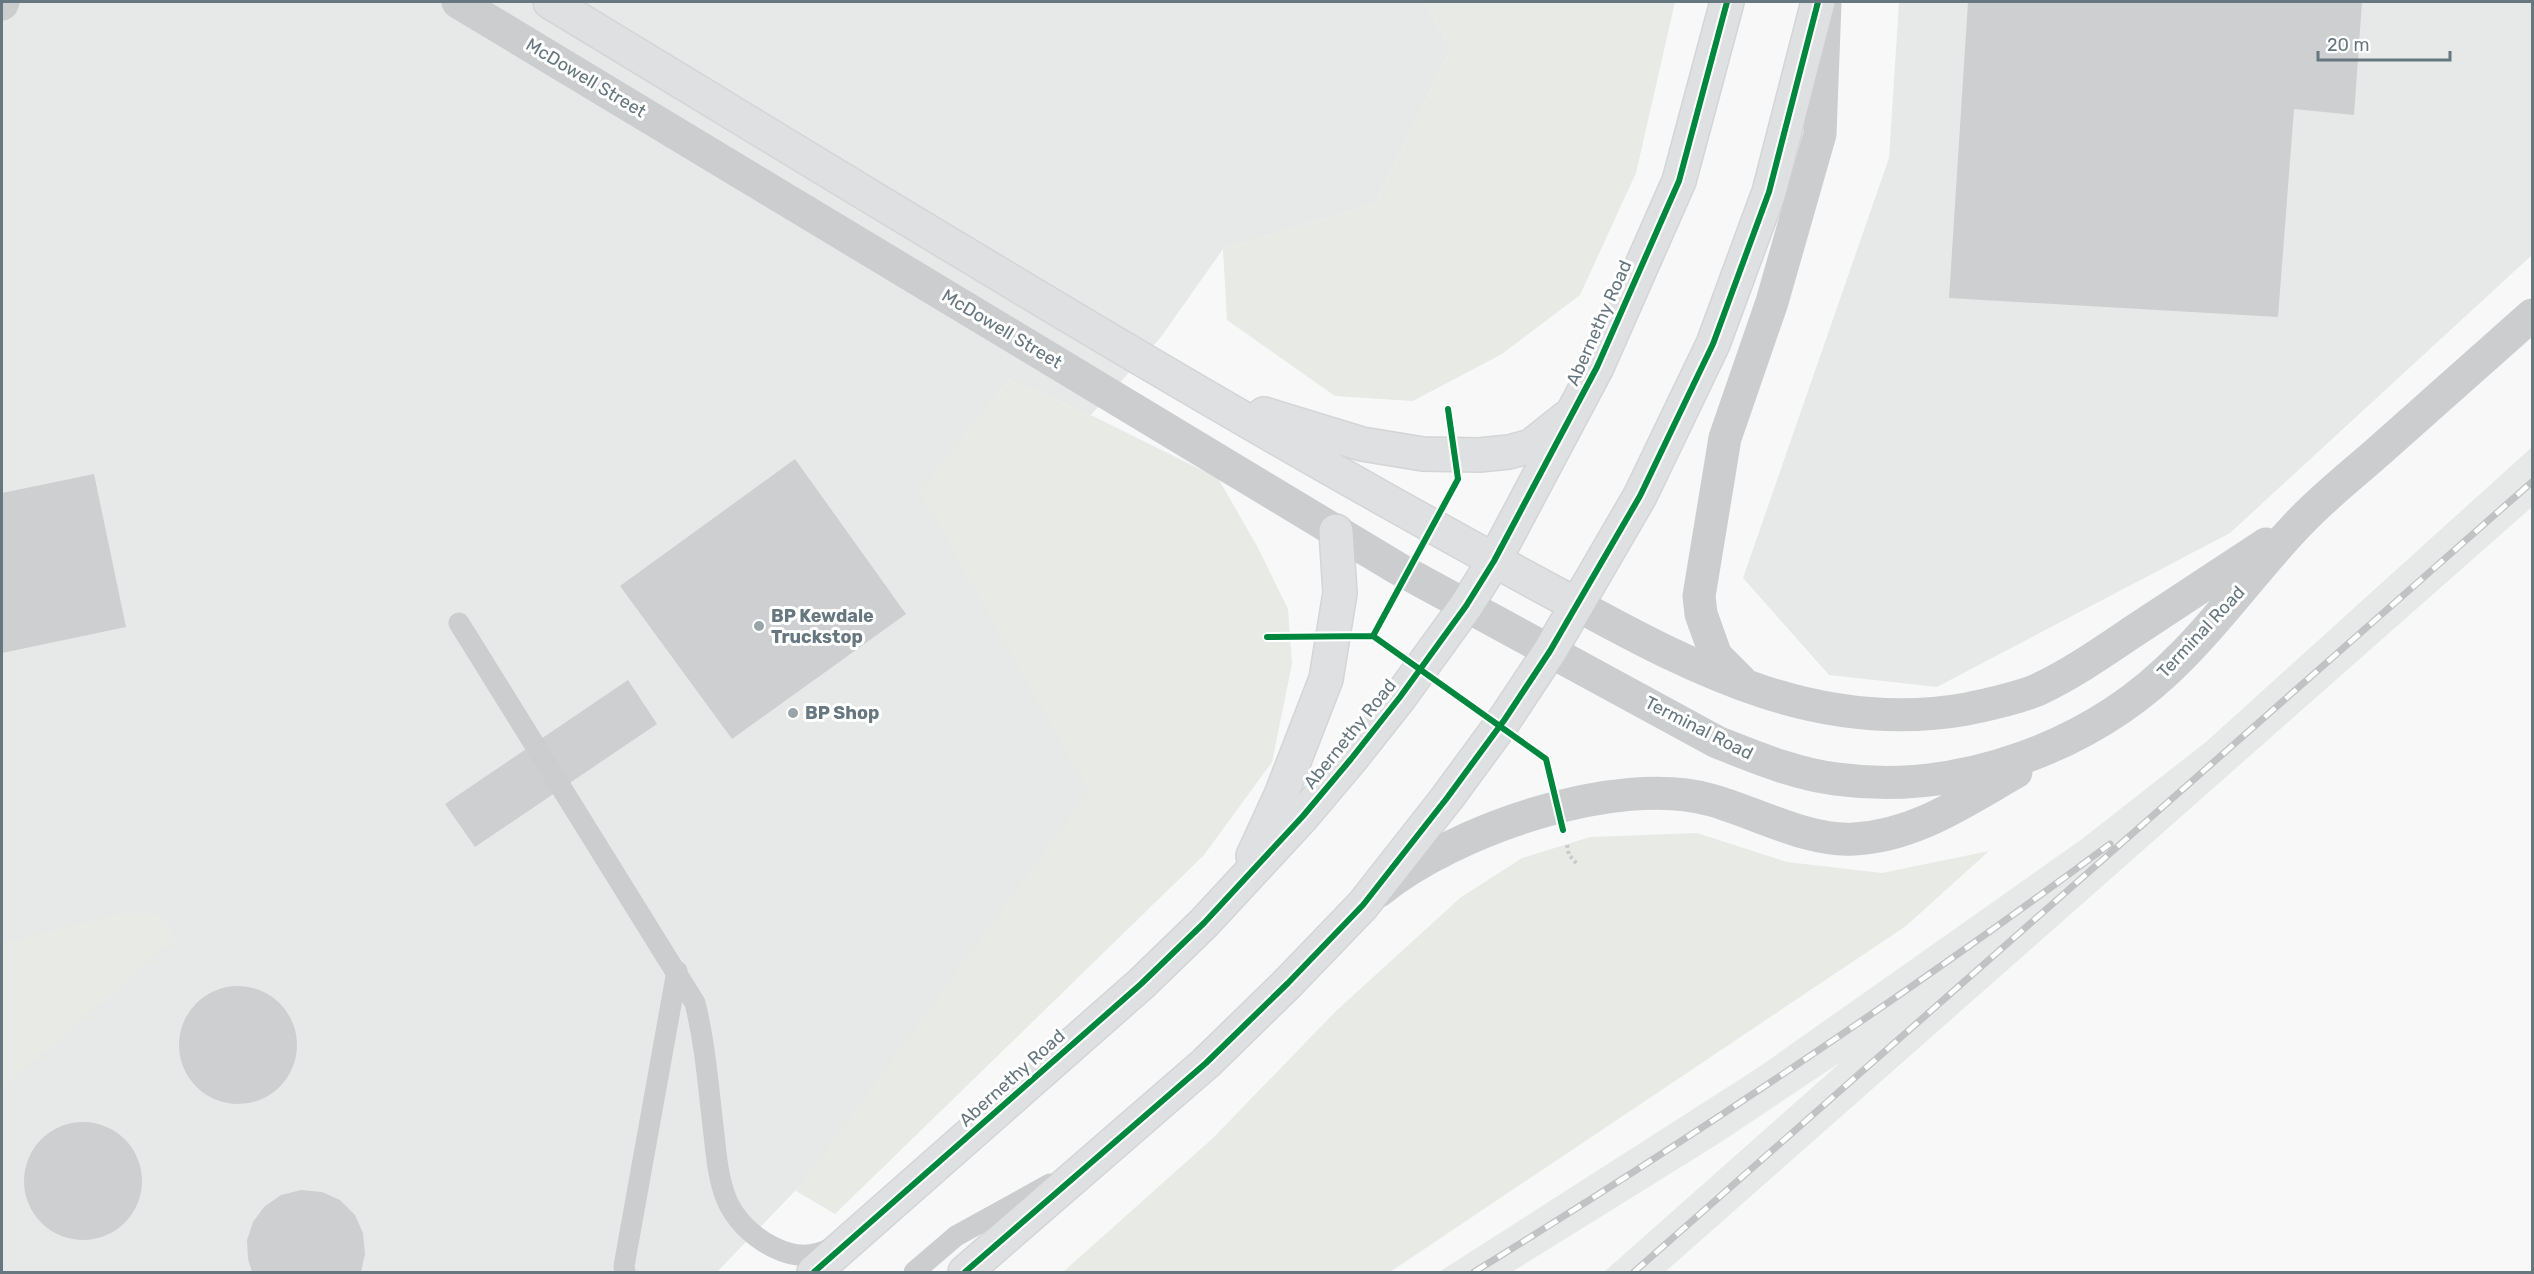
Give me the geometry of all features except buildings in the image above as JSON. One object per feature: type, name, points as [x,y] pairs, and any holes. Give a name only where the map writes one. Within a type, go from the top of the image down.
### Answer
[{"type":"main road","points":[[550,2],[1205,395],[1494,561],[1577,605]]},
{"type":"main road","name":"Abernethy Road","points":[[814,1272],[1141,984],[1204,922],[1303,816],[1351,759],[1467,606],[1494,561],[1597,367],[1679,181],[1727,2]]},
{"type":"main road","points":[[965,1272],[1206,1063],[1363,905],[1480,753],[1550,651],[1640,496],[1713,344],[1769,192],[1818,2]]},
{"type":"main road","points":[[1205,395],[1362,444],[1423,454],[1479,455],[1531,446],[1576,409]]},
{"type":"main road","points":[[1204,922],[1250,864],[1281,795],[1326,679],[1340,593],[1336,531]]},
{"type":"street","name":"McDowell Street","points":[[458,2],[1336,531],[1550,651]]},
{"type":"street","points":[[1746,686],[1716,656],[1701,614],[1699,596],[1725,438],[1772,303],[1820,135],[1825,2]]},
{"type":"street","name":"Terminal Road","points":[[1550,651],[1717,742],[1773,764],[1835,779],[1896,782],[1952,776],[2014,762],[2092,727],[2133,699],[2181,657],[2301,521],[2532,315]]},
{"type":"street","name":"Terminal Road","points":[[1577,605],[1671,656],[1782,699],[1883,716],[1937,714],[1989,705],[2036,690],[2087,662],[2301,521]]},
{"type":"street","points":[[1363,905],[1401,873],[1441,849],[1491,828],[1565,806],[1627,794],[1677,793],[1711,800],[1748,814],[1819,835],[1853,839],[1884,835],[1936,818],[2092,727]]},
{"type":"lane","points":[[459,623],[695,1003],[703,1035],[719,1172],[726,1200],[738,1220],[761,1241],[786,1253],[805,1257],[823,1253],[860,1233]]},
{"type":"lane","points":[[625,1272],[624,1266],[677,971]]},
{"type":"lane","points":[[914,1272],[956,1236],[1103,1154]]},
{"type":"shaded area","points":[[2,2],[1425,2],[1451,49],[1375,204],[1223,249],[1161,337],[1091,415],[1009,380],[921,491],[1090,791],[824,1161],[717,1272],[2,1272]]},
{"type":"shaded area","points":[[1425,2],[1675,2],[1636,173],[1580,295],[1502,354],[1413,401],[1335,396],[1227,320],[1223,249],[1375,204],[1451,49]]},
{"type":"shaded area","points":[[1899,2],[2532,2],[2532,255],[2230,533],[1937,687],[1829,675],[1743,578],[1889,158]]},
{"type":"shaded area","points":[[1009,380],[1091,415],[1218,478],[1257,546],[1288,609],[1292,664],[1272,762],[1204,855],[835,1214],[796,1191],[1089,791],[920,491]]},
{"type":"shaded area","points":[[2532,447],[2532,507],[1665,1272],[1604,1272],[1841,1062],[1718,1144],[1512,1272],[1439,1272],[1759,1067],[2082,839],[2207,741]]},
{"type":"shaded area","points":[[1697,833],[1787,862],[1882,873],[1989,851],[1906,926],[1390,1272],[1063,1272],[1213,1138],[1335,1012],[1460,898],[1522,858],[1590,837]]},
{"type":"shaded area","points":[[121,913],[158,914],[176,938],[2,1089],[2,944]]},
{"type":"railway","points":[[1634,1272],[2532,482]]},
{"type":"railway","points":[[1474,1272],[1637,1170],[1797,1065],[2033,901],[2110,844]]},
{"type":"cycle path","points":[[814,1272],[1141,984],[1204,923],[1303,816],[1351,759],[1400,697],[1466,606],[1494,561],[1597,367],[1679,181],[1727,2]]},
{"type":"cycle path","points":[[965,1272],[1206,1063],[1288,983],[1363,905],[1447,798],[1505,719],[1550,651],[1640,496],[1713,344],[1769,192],[1818,2]]},
{"type":"cycle path","points":[[1448,409],[1458,479],[1373,636],[1546,759],[1563,830]]},
{"type":"cycle path","points":[[1267,637],[1373,636]]},
{"type":"place","name":"BP Kewdale Truckstop","points":[[759,626]]},
{"type":"place","name":"BP Shop","points":[[793,713]]}]
